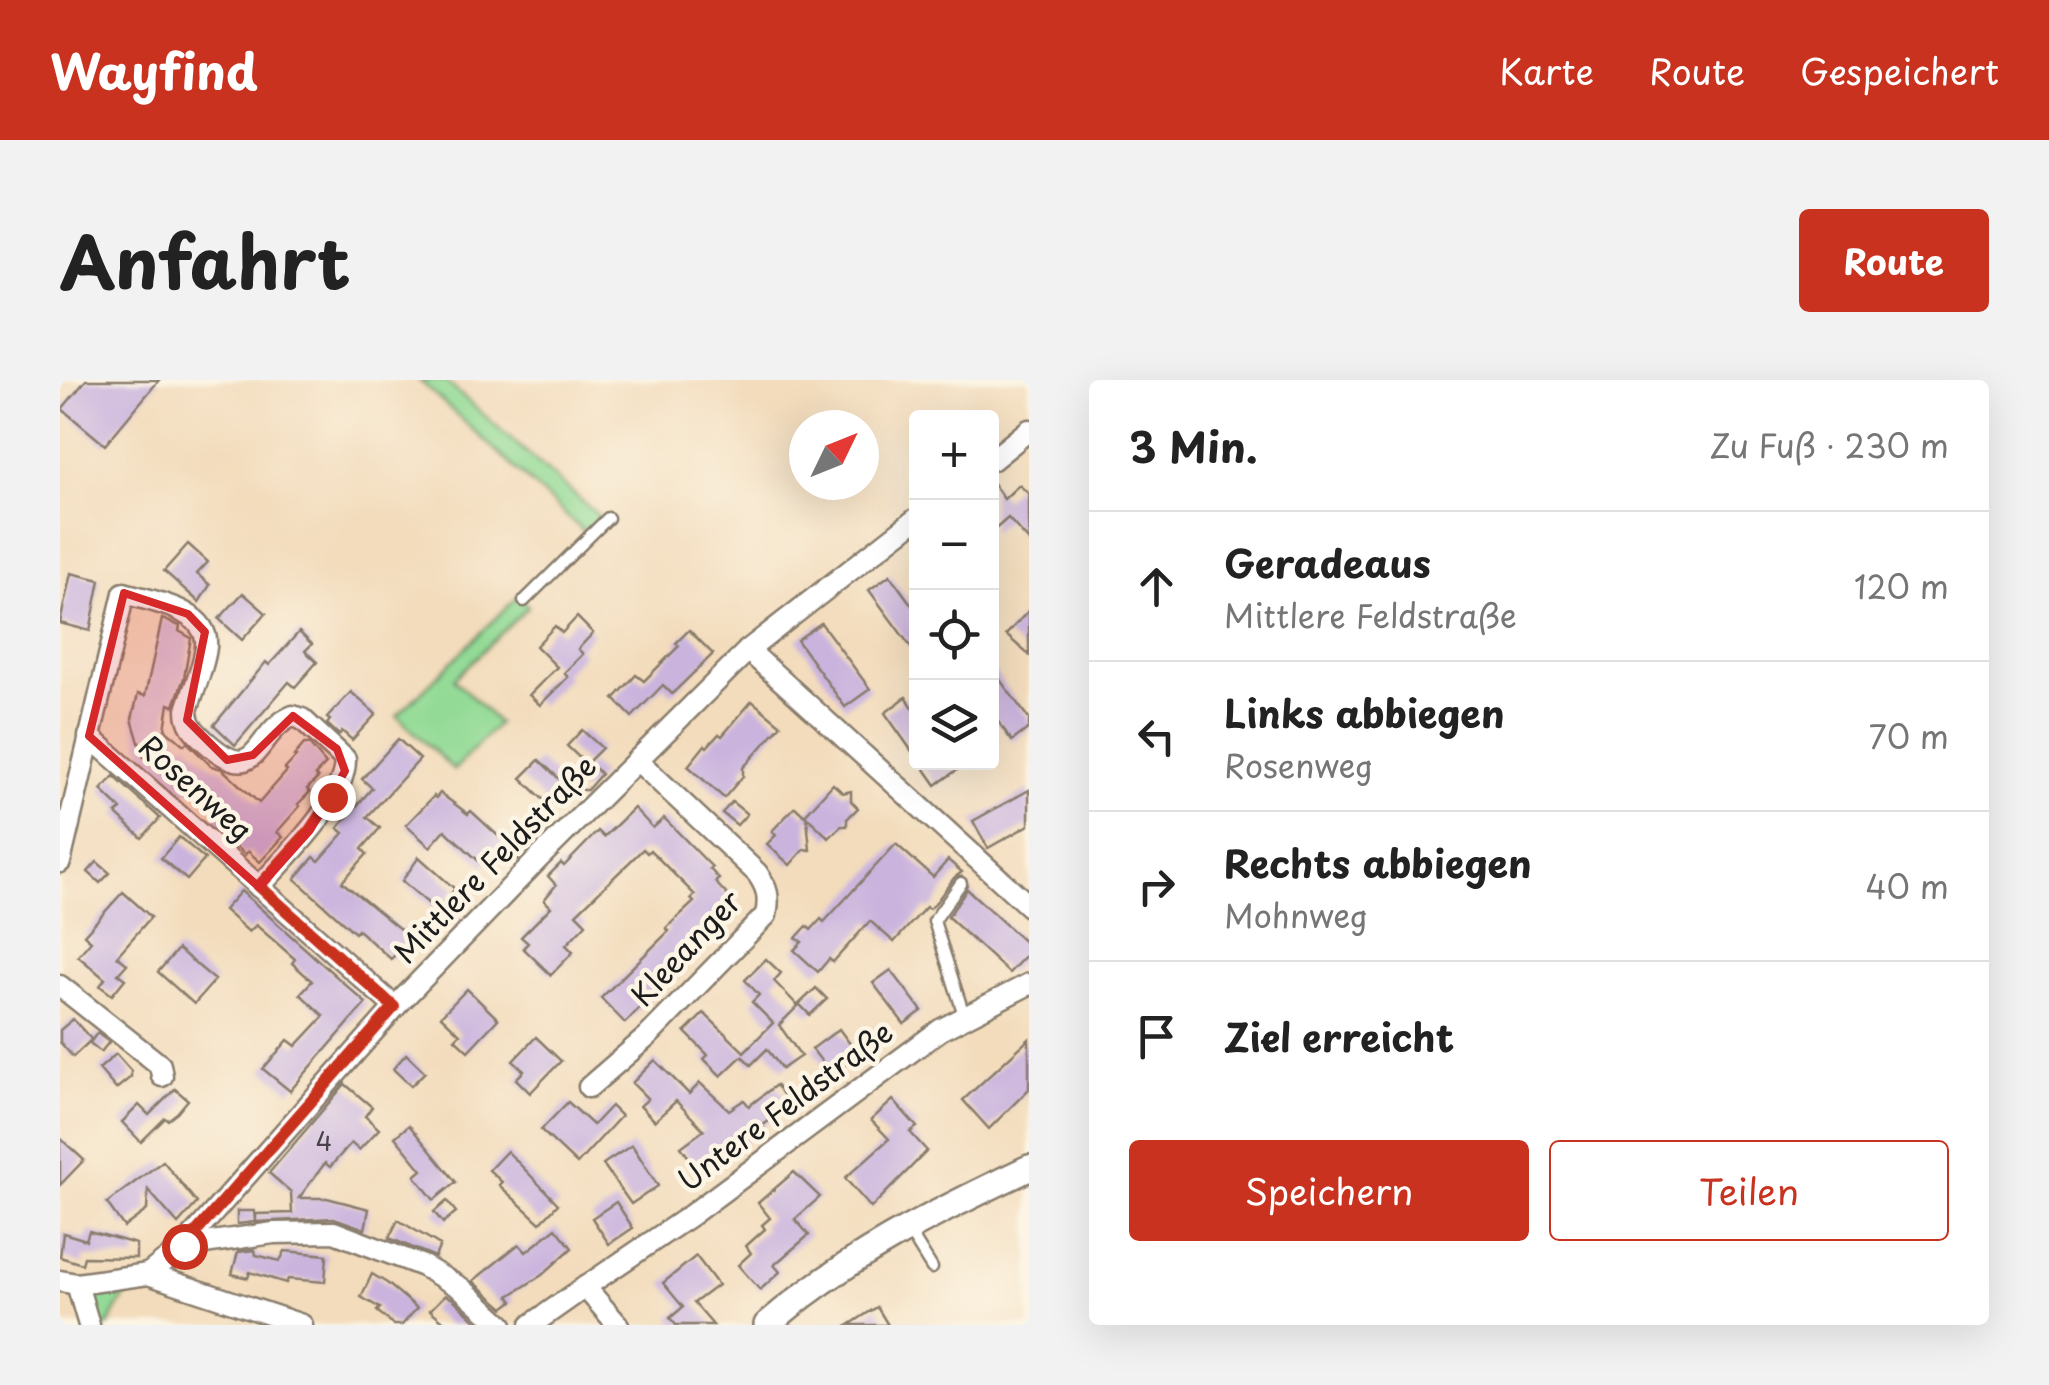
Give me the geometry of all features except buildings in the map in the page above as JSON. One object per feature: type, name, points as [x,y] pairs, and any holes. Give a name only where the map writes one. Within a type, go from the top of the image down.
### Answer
[{"type":"street","points":[[999,454],[1021,436],[1029,458]]},
{"type":"street","name":"Mittlere Feldstraße","points":[[148,1274],[184,1246],[394,1007],[636,760],[748,650],[909,524]]},
{"type":"street","points":[[60,862],[124,593],[188,614],[205,632],[206,645],[187,720],[226,760],[242,762],[285,719],[293,716],[337,749],[344,759],[345,771],[310,830],[259,886]]},
{"type":"street","points":[[748,650],[1029,906]]},
{"type":"street","name":"Rosenweg","points":[[89,736],[394,1007]]},
{"type":"street","name":"Kleeanger","points":[[589,1087],[648,1036],[735,948],[766,915],[769,900],[758,872],[636,760]]},
{"type":"street","name":"Untere Feldstraße","points":[[531,1325],[691,1215],[964,1015],[1029,984]]},
{"type":"street","points":[[60,986],[160,1065],[162,1076]]},
{"type":"street","points":[[767,1325],[819,1284],[908,1229],[1029,1168]]},
{"type":"street","points":[[184,1246],[274,1233],[334,1232],[423,1266],[461,1288],[502,1325]]},
{"type":"street","points":[[89,1325],[68,1283],[148,1274],[302,1325]]},
{"type":"street","points":[[585,1287],[618,1325]]},
{"type":"lane","points":[[524,601],[608,518]]},
{"type":"lane","points":[[961,882],[934,921],[964,1015]]},
{"type":"lane","points":[[908,1229],[932,1268]]},
{"type":"highlighted area","points":[[124,593],[188,614],[205,632],[187,720],[227,760],[253,755],[293,716],[337,749],[345,771],[310,830],[259,887],[89,736]]},
{"type":"green space","points":[[419,380],[444,380],[600,517],[584,532]]},
{"type":"green space","points":[[518,596],[528,607],[454,679],[498,723],[454,770],[397,716]]},
{"type":"green space","points":[[131,1285],[108,1325],[96,1325],[90,1292]]},
{"type":"route","points":[[184,1246],[394,1007],[259,886],[310,830],[332,797]]}]
